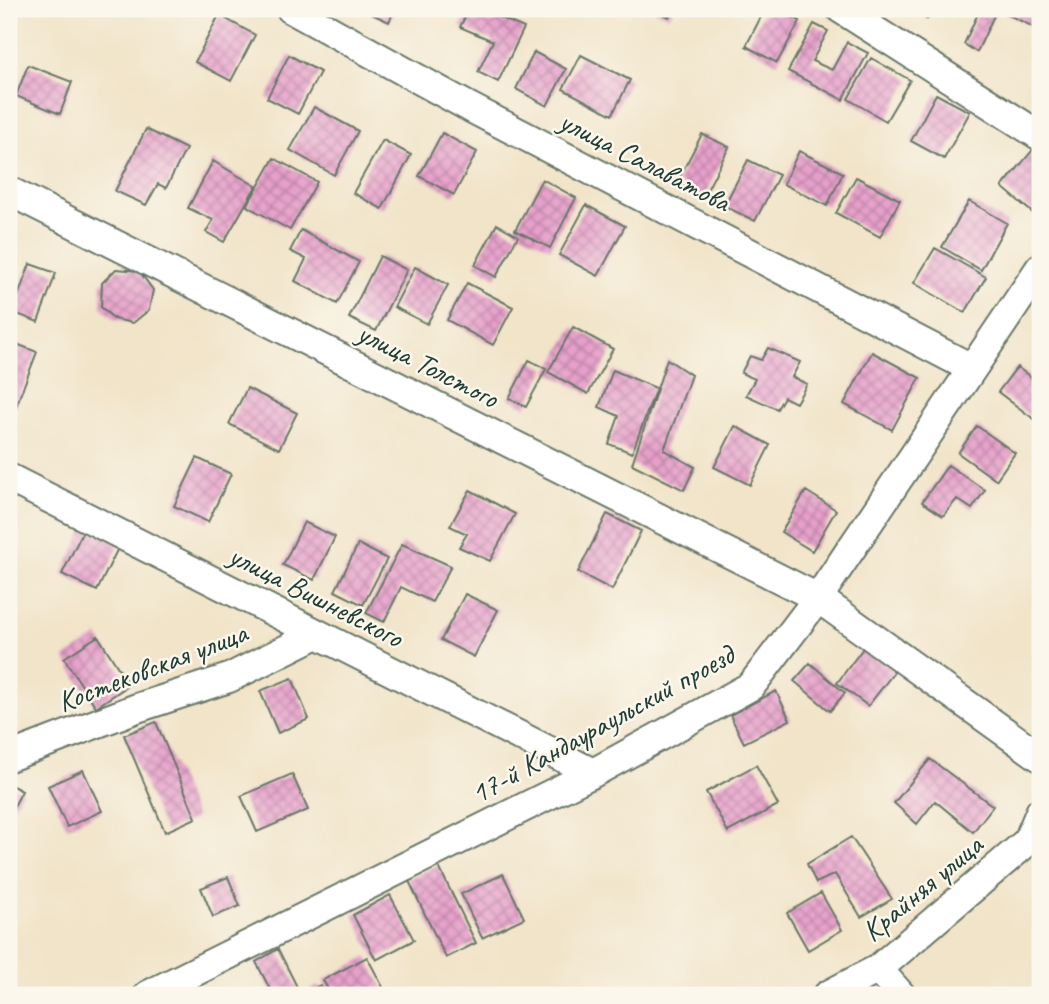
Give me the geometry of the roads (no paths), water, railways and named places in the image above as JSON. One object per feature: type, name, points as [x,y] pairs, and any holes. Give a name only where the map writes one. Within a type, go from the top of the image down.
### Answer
[{"type":"street","name":"улица Салаватова","points":[[291,9],[471,108],[971,368]]},
{"type":"street","points":[[842,9],[1040,136]]},
{"type":"street","name":"улица Толстого","points":[[9,191],[818,598],[1040,757]]},
{"type":"street","name":"17-й Кандаураульский проезд","points":[[148,995],[593,773],[751,686],[818,598],[1040,268]]},
{"type":"street","name":"улица Вишневского","points":[[9,478],[593,773]]},
{"type":"street","name":"Костековская улица","points":[[9,757],[137,708],[229,678],[317,634]]},
{"type":"street","name":"Крайняя улица","points":[[828,995],[878,969],[1034,846],[1040,812]]},
{"type":"street","points":[[878,969],[901,995]]}]
